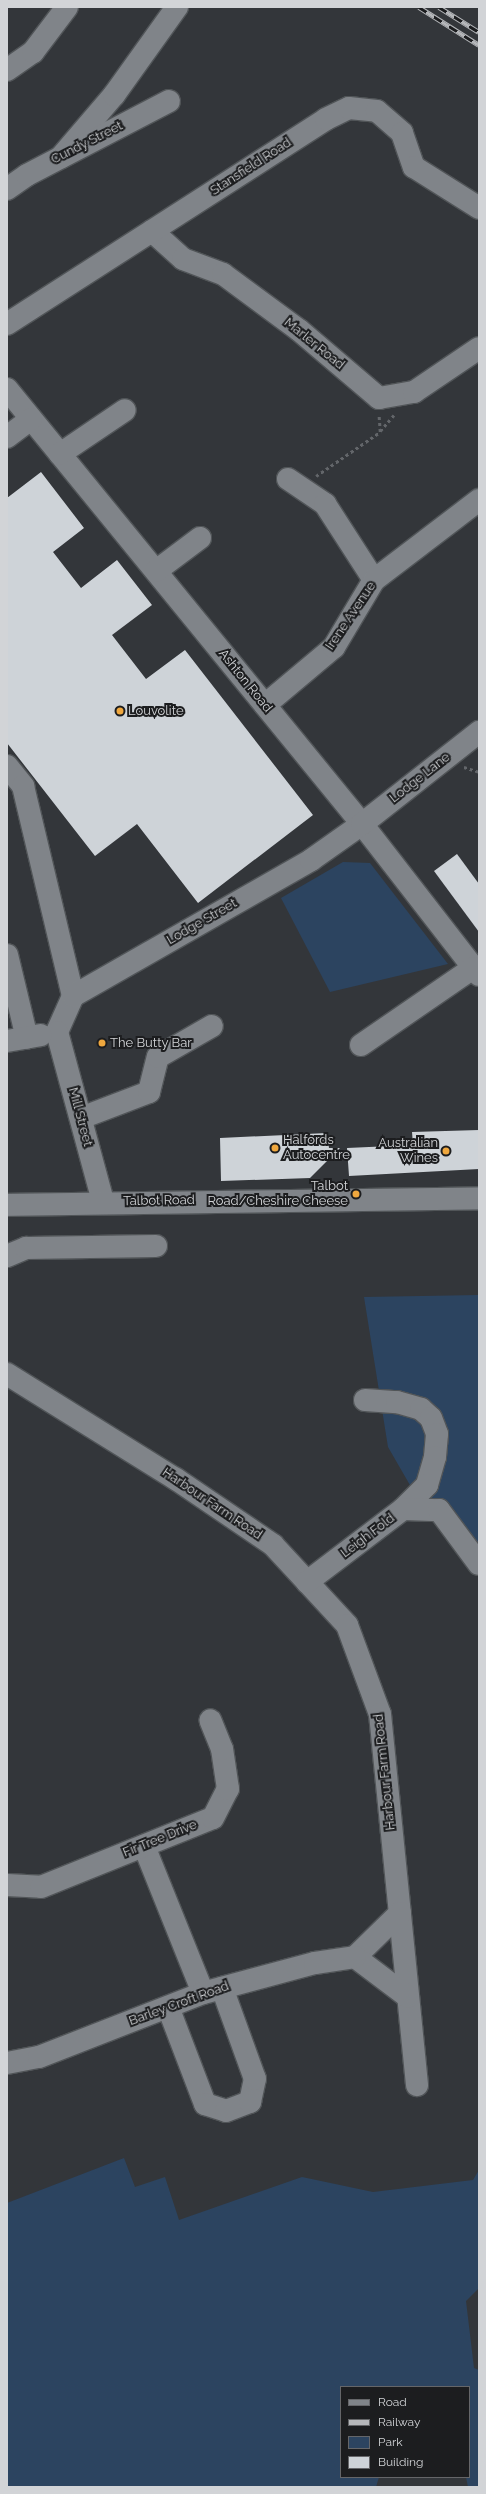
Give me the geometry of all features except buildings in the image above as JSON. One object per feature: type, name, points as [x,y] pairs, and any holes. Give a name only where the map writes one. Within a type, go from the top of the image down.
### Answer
[{"type":"street","points":[[7,70],[33,52],[67,7]]},
{"type":"street","points":[[61,157],[132,71],[177,7]]},
{"type":"street","name":"Cundy Street","points":[[7,189],[27,175],[169,101]]},
{"type":"street","name":"Stansfield Road","points":[[7,324],[326,119],[349,108],[377,111],[402,132],[414,167],[479,208]]},
{"type":"street","name":"Marler Road","points":[[152,231],[183,259],[223,274],[299,330],[379,398]]},
{"type":"street","points":[[379,398],[414,392],[479,348]]},
{"type":"street","name":"Ashton Road","points":[[7,389],[362,824],[476,972]]},
{"type":"street","points":[[60,454],[125,410]]},
{"type":"street","points":[[7,437],[31,419]]},
{"type":"street","points":[[288,479],[325,504],[374,580]]},
{"type":"street","name":"Irene Avenue","points":[[265,705],[334,647],[374,580],[479,500]]},
{"type":"street","points":[[156,571],[200,538]]},
{"type":"street","name":"Lodge Lane","points":[[362,824],[479,732]]},
{"type":"street","points":[[7,766],[22,786],[73,996],[57,1032],[17,1040],[7,954]]},
{"type":"street","name":"Lodge Street","points":[[73,996],[311,860],[362,824]]},
{"type":"street","points":[[361,1045],[476,972]]},
{"type":"street","points":[[81,1118],[149,1092],[158,1057],[212,1026]]},
{"type":"street","name":"Mill Street","points":[[57,1032],[103,1201]]},
{"type":"street","name":"Talbot Road","points":[[7,1205],[103,1201],[479,1198]]},
{"type":"street","points":[[7,1256],[26,1248],[156,1246]]},
{"type":"street","name":"Harbour Farm Road","points":[[7,1374],[176,1479],[273,1545],[347,1625],[380,1714],[417,2085]]},
{"type":"street","points":[[365,1400],[397,1402],[421,1409],[431,1418],[437,1434],[435,1457],[426,1485],[403,1509]]},
{"type":"street","name":"Leigh Fold","points":[[307,1582],[403,1509],[438,1510],[479,1564]]},
{"type":"street","name":"Fir Tree Drive","points":[[7,1885],[41,1887],[213,1818],[228,1789],[222,1749],[210,1720]]},
{"type":"street","points":[[144,1846],[255,2079],[250,2102],[226,2111],[205,2104],[168,2006]]},
{"type":"street","points":[[400,1913],[355,1957],[408,1997]]},
{"type":"street","name":"Barley Croft Road","points":[[7,2063],[39,2057],[168,2006],[213,1990],[315,1963],[355,1957]]},
{"type":"path","points":[[321,473],[380,432],[379,398]]},
{"type":"green space","points":[[343,862],[370,863],[448,964],[330,992],[281,898]]},
{"type":"green space","points":[[479,1295],[479,1544],[447,1503],[418,1499],[388,1447],[364,1297]]},
{"type":"green space","points":[[124,2158],[135,2187],[165,2177],[179,2220],[302,2177],[373,2192],[473,2180],[479,2170],[479,2288],[466,2301],[474,2368],[479,2370],[479,2487],[468,2487],[466,2478],[470,2478],[470,2386],[340,2386],[340,2478],[379,2478],[376,2487],[7,2487],[7,2203]]},
{"type":"railway","points":[[419,7],[479,45]]},
{"type":"railway","points":[[439,7],[479,32]]},
{"type":"place","name":"Louvolite","points":[[120,711]]},
{"type":"place","name":"The Butty Bar","points":[[102,1043]]},
{"type":"place","name":"Halfords Autocentre","points":[[275,1148]]},
{"type":"place","name":"Australian Wines","points":[[446,1151]]},
{"type":"place","name":"Talbot Road/Cheshire Cheese","points":[[356,1194]]}]
